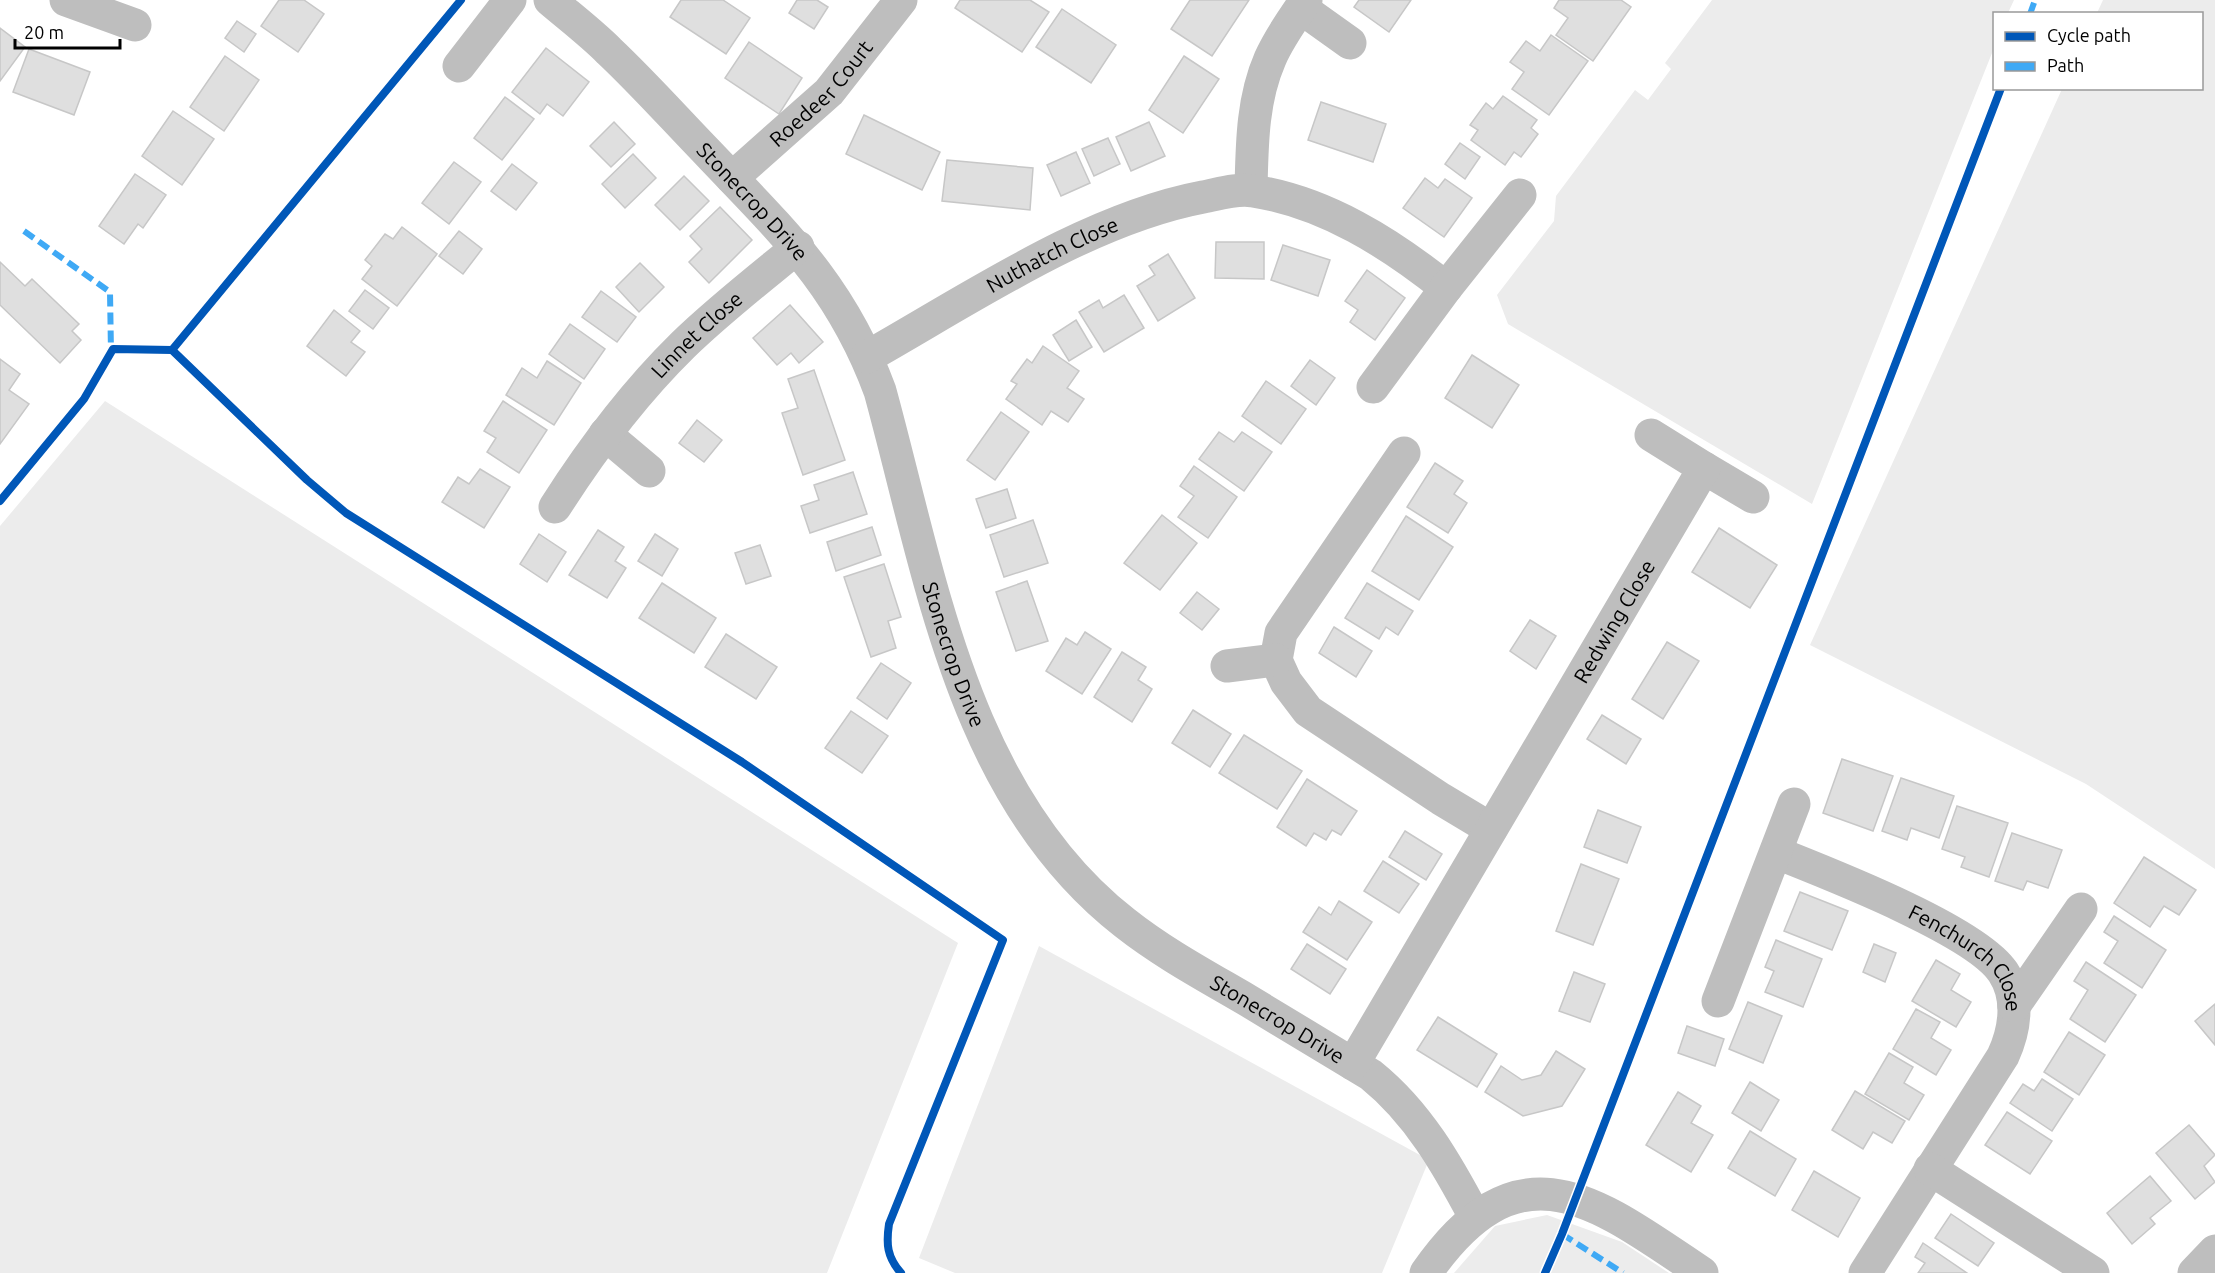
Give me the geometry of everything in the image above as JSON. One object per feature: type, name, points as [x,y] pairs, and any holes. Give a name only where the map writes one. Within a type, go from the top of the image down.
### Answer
[{"type":"street","points":[[67,0],[135,26]]},
{"type":"street","points":[[459,66],[510,0]]},
{"type":"street","name":"Stonecrop Drive","points":[[550,0],[609,50],[732,178],[798,247],[838,301],[867,357],[886,414],[948,648],[1004,775],[1031,821],[1062,863],[1090,893],[1124,923],[1167,954],[1353,1064],[1391,1091],[1411,1112],[1454,1176],[1475,1216]]},
{"type":"street","name":"Roedeer Court","points":[[732,178],[829,92],[901,0]]},
{"type":"street","points":[[1251,190],[1255,114],[1261,83],[1275,49],[1303,4],[1350,44]]},
{"type":"street","name":"Nuthatch Close","points":[[867,357],[1040,260],[1123,219],[1173,203],[1229,192],[1251,190],[1321,211],[1359,228],[1416,264],[1446,288]]},
{"type":"street","points":[[1372,387],[1446,288],[1520,195]]},
{"type":"street","name":"Linnet Close","points":[[555,507],[585,460],[605,434],[682,346],[798,247]]},
{"type":"street","points":[[605,434],[649,471]]},
{"type":"street","points":[[1651,435],[1753,496]]},
{"type":"street","points":[[1404,453],[1281,633],[1276,660],[1286,682],[1308,711],[1442,800],[1491,828]]},
{"type":"street","name":"Redwing Close","points":[[1353,1064],[1704,468]]},
{"type":"street","points":[[1227,666],[1276,660]]},
{"type":"street","points":[[1719,1000],[1794,804]]},
{"type":"street","name":"Fenchurch Close","points":[[1777,853],[1886,900],[1979,948],[2003,972],[2010,985],[2014,1006],[2010,1041],[2003,1056],[1865,1273]]},
{"type":"street","points":[[2014,1006],[2081,909]]},
{"type":"street","points":[[1930,1169],[2093,1273]]},
{"type":"street","points":[[1426,1273],[1455,1235],[1475,1216],[1512,1198],[1536,1195],[1576,1198],[1590,1203],[1624,1221],[1702,1273]]},
{"type":"street","points":[[2194,1273],[2215,1251]]},
{"type":"shaded area","points":[[1712,0],[2014,0],[2008,12],[1993,12],[1993,51],[1812,504],[1508,324],[1497,295],[1554,221],[1556,196],[1635,90],[1648,100],[1671,69],[1665,63]]},
{"type":"shaded area","points":[[2103,0],[2215,0],[2215,869],[2086,784],[1810,645],[2062,90],[2203,90],[2203,12],[2097,12]]},
{"type":"shaded area","points":[[105,401],[958,943],[827,1273],[0,1273],[0,526]]},
{"type":"shaded area","points":[[1039,946],[1429,1160],[1382,1273],[955,1273],[919,1258]]},
{"type":"shaded area","points":[[1547,1215],[1622,1242],[1669,1273],[1454,1273],[1495,1226]]},
{"type":"building","points":[[279,0],[304,0],[324,14],[298,52],[261,26]]},
{"type":"building","points":[[681,0],[723,0],[750,18],[726,54],[670,17]]},
{"type":"building","points":[[797,0],[817,0],[828,7],[814,29],[789,13]]},
{"type":"building","points":[[960,0],[1030,0],[1049,12],[1022,52],[955,8]]},
{"type":"building","points":[[1190,0],[1249,0],[1212,56],[1171,29]]},
{"type":"building","points":[[1359,0],[1411,0],[1389,32],[1354,7]]},
{"type":"building","points":[[1559,0],[1621,0],[1631,7],[1593,61],[1556,35],[1568,18],[1554,8]]},
{"type":"building","points":[[1062,9],[1116,45],[1091,83],[1036,47]]},
{"type":"building","points":[[237,21],[256,34],[244,52],[225,38]]},
{"type":"building","points":[[0,28],[25,47],[0,81]]},
{"type":"building","points":[[1551,35],[1588,61],[1549,115],[1512,89],[1524,72],[1510,62],[1526,41],[1540,51]]},
{"type":"building","points":[[749,42],[802,78],[779,114],[725,78]]},
{"type":"building","points":[[546,48],[589,82],[563,116],[547,104],[540,114],[512,92]]},
{"type":"building","points":[[29,49],[90,72],[74,115],[13,92]]},
{"type":"building","points":[[225,56],[259,80],[224,131],[190,107]]},
{"type":"building","points":[[1184,56],[1219,79],[1183,133],[1149,110]]},
{"type":"building","points":[[1503,96],[1537,120],[1531,128],[1538,134],[1521,157],[1514,152],[1505,165],[1471,140],[1478,130],[1470,125],[1486,103],[1493,109]]},
{"type":"building","points":[[505,97],[534,119],[502,160],[474,138]]},
{"type":"building","points":[[1321,102],[1386,124],[1373,162],[1308,140]]},
{"type":"building","points":[[173,111],[214,139],[182,185],[142,156]]},
{"type":"building","points":[[864,115],[940,152],[922,190],[846,154]]},
{"type":"building","points":[[614,122],[635,144],[611,167],[590,146]]},
{"type":"building","points":[[1149,122],[1165,156],[1131,171],[1116,137]]},
{"type":"building","points":[[1108,138],[1120,164],[1094,176],[1082,149]]},
{"type":"building","points":[[1460,143],[1480,157],[1465,179],[1445,164]]},
{"type":"building","points":[[1076,152],[1090,183],[1061,196],[1047,165]]},
{"type":"building","points":[[633,154],[656,178],[625,208],[602,184]]},
{"type":"building","points":[[947,160],[1033,168],[1030,210],[942,201]]},
{"type":"building","points":[[454,162],[481,182],[449,224],[422,203]]},
{"type":"building","points":[[512,164],[537,183],[516,210],[491,191]]},
{"type":"building","points":[[135,174],[166,195],[143,228],[138,224],[124,244],[99,226]]},
{"type":"building","points":[[684,176],[709,201],[680,230],[655,205]]},
{"type":"building","points":[[1425,178],[1438,188],[1445,179],[1472,198],[1444,237],[1403,208]]},
{"type":"building","points":[[720,207],[752,240],[709,283],[689,262],[702,249],[690,236]]},
{"type":"building","points":[[402,227],[437,254],[397,306],[362,279],[372,266],[365,260],[385,234],[393,239]]},
{"type":"building","points":[[459,231],[482,249],[463,274],[439,256]]},
{"type":"building","points":[[1216,242],[1264,242],[1264,279],[1215,278]]},
{"type":"building","points":[[1283,245],[1330,260],[1318,296],[1271,280]]},
{"type":"building","points":[[1168,254],[1195,298],[1158,321],[1137,286],[1155,275],[1149,266]]},
{"type":"building","points":[[0,262],[25,286],[32,279],[79,324],[72,331],[81,340],[60,363],[0,305]]},
{"type":"building","points":[[640,263],[664,287],[639,312],[616,287]]},
{"type":"building","points":[[1367,270],[1405,298],[1375,340],[1350,322],[1358,310],[1345,301]]},
{"type":"building","points":[[365,290],[389,308],[373,329],[349,311]]},
{"type":"building","points":[[601,291],[636,317],[617,342],[582,317]]},
{"type":"building","points":[[1124,295],[1144,328],[1104,352],[1079,312],[1099,300],[1103,308]]},
{"type":"building","points":[[790,305],[823,342],[799,363],[791,353],[777,365],[753,338]]},
{"type":"building","points":[[334,310],[360,331],[351,342],[365,352],[346,376],[307,346]]},
{"type":"building","points":[[1076,320],[1092,347],[1069,361],[1053,335]]},
{"type":"building","points":[[570,324],[605,349],[584,379],[549,354]]},
{"type":"building","points":[[1043,346],[1079,371],[1067,388],[1084,399],[1068,422],[1051,411],[1042,425],[1006,399],[1017,384],[1011,381],[1027,359],[1032,363]]},
{"type":"building","points":[[1472,355],[1519,385],[1492,428],[1445,398]]},
{"type":"building","points":[[0,359],[20,374],[9,390],[29,404],[0,444]]},
{"type":"building","points":[[1310,360],[1335,378],[1316,405],[1291,386]]},
{"type":"building","points":[[547,361],[581,383],[554,425],[506,395],[522,368],[537,378]]},
{"type":"building","points":[[814,370],[845,460],[803,475],[782,413],[798,408],[788,379]]},
{"type":"building","points":[[1266,381],[1306,409],[1281,444],[1242,416]]},
{"type":"building","points":[[503,401],[547,430],[519,473],[487,452],[496,438],[484,431]]},
{"type":"building","points":[[1001,412],[1029,432],[995,480],[967,460]]},
{"type":"building","points":[[697,420],[722,440],[704,462],[679,443]]},
{"type":"building","points":[[1219,432],[1234,442],[1242,432],[1272,452],[1244,491],[1199,459]]},
{"type":"building","points":[[1435,463],[1463,481],[1454,494],[1467,503],[1448,533],[1407,507]]},
{"type":"building","points":[[1194,466],[1237,497],[1208,538],[1178,517],[1194,496],[1180,486]]},
{"type":"building","points":[[480,469],[510,487],[484,528],[442,502],[458,477],[469,484]]},
{"type":"building","points":[[853,472],[867,514],[810,533],[801,506],[819,500],[814,485]]},
{"type":"building","points":[[1007,489],[1016,518],[986,528],[976,499]]},
{"type":"building","points":[[1162,515],[1197,543],[1160,590],[1124,563]]},
{"type":"building","points":[[1406,516],[1453,547],[1419,600],[1372,571]]},
{"type":"building","points":[[1033,520],[1048,563],[1004,577],[990,535]]},
{"type":"building","points":[[872,527],[881,555],[836,571],[827,542]]},
{"type":"building","points":[[1719,528],[1777,565],[1750,608],[1692,572]]},
{"type":"building","points":[[598,530],[624,547],[615,561],[626,568],[607,598],[569,575]]},
{"type":"building","points":[[539,534],[566,552],[547,582],[520,564]]},
{"type":"building","points":[[655,534],[678,549],[662,576],[638,561]]},
{"type":"building","points":[[760,545],[771,576],[746,584],[735,553]]},
{"type":"building","points":[[884,564],[901,617],[888,621],[896,648],[871,657],[844,577]]},
{"type":"building","points":[[1027,581],[1048,641],[1016,651],[996,592]]},
{"type":"building","points":[[662,583],[716,618],[694,653],[639,618]]},
{"type":"building","points":[[1367,583],[1413,611],[1398,635],[1386,627],[1379,639],[1345,618]]},
{"type":"building","points":[[1197,592],[1219,609],[1202,630],[1180,613]]},
{"type":"building","points":[[1530,620],[1556,636],[1536,669],[1510,651]]},
{"type":"building","points":[[1334,627],[1372,651],[1356,677],[1319,653]]},
{"type":"building","points":[[1085,632],[1111,649],[1082,694],[1046,671],[1066,638],[1077,645]]},
{"type":"building","points":[[726,634],[777,667],[756,699],[705,667]]},
{"type":"building","points":[[1667,642],[1699,661],[1663,719],[1632,699]]},
{"type":"building","points":[[1122,652],[1146,667],[1138,680],[1152,689],[1132,722],[1094,697]]},
{"type":"building","points":[[881,663],[911,683],[887,719],[857,698]]},
{"type":"building","points":[[1193,710],[1231,734],[1210,767],[1172,743]]},
{"type":"building","points":[[851,711],[888,736],[862,773],[825,748]]},
{"type":"building","points":[[1602,715],[1641,739],[1626,764],[1587,739]]},
{"type":"building","points":[[1244,735],[1302,771],[1277,809],[1219,773]]},
{"type":"building","points":[[1842,759],[1893,776],[1873,831],[1823,813]]},
{"type":"building","points":[[1901,778],[1954,796],[1939,838],[1911,828],[1907,840],[1882,831]]},
{"type":"building","points":[[1307,779],[1357,811],[1341,835],[1332,830],[1326,840],[1314,833],[1306,846],[1277,827]]},
{"type":"building","points":[[1957,806],[2008,823],[1989,877],[1961,867],[1965,857],[1942,849]]},
{"type":"building","points":[[1598,810],[1641,827],[1627,863],[1584,847]]},
{"type":"building","points":[[1405,831],[1442,854],[1426,880],[1389,857]]},
{"type":"building","points":[[2012,833],[2062,850],[2048,888],[2027,881],[2023,890],[1995,881]]},
{"type":"building","points":[[2144,857],[2196,890],[2179,915],[2164,906],[2150,927],[2114,903]]},
{"type":"building","points":[[1383,861],[1419,884],[1399,913],[1364,891]]},
{"type":"building","points":[[1581,864],[1619,879],[1593,945],[1556,931]]},
{"type":"building","points":[[1800,892],[1848,911],[1832,950],[1784,931]]},
{"type":"building","points":[[1339,901],[1372,922],[1347,960],[1303,932],[1319,907],[1331,915]]},
{"type":"building","points":[[2114,916],[2166,950],[2142,988],[2104,963],[2118,941],[2104,932]]},
{"type":"building","points":[[1776,940],[1822,959],[1803,1007],[1765,992],[1774,971],[1765,967]]},
{"type":"building","points":[[1307,944],[1346,969],[1330,994],[1291,969]]},
{"type":"building","points":[[1874,944],[1896,953],[1885,982],[1863,972]]},
{"type":"building","points":[[1936,960],[1960,974],[1951,990],[1971,1002],[1956,1027],[1912,1001]]},
{"type":"building","points":[[2086,962],[2136,995],[2105,1042],[2070,1019],[2088,990],[2074,981]]},
{"type":"building","points":[[1574,972],[1605,984],[1590,1022],[1559,1011]]},
{"type":"building","points":[[1748,1002],[1782,1016],[1763,1063],[1729,1049]]},
{"type":"building","points":[[2215,1004],[2215,1045],[2195,1021]]},
{"type":"building","points":[[1916,1009],[1940,1022],[1931,1038],[1951,1050],[1936,1075],[1893,1049]]},
{"type":"building","points":[[1438,1017],[1497,1054],[1477,1087],[1417,1050]]},
{"type":"building","points":[[1687,1026],[1724,1039],[1715,1066],[1678,1053]]},
{"type":"building","points":[[2069,1032],[2105,1055],[2079,1095],[2044,1072]]},
{"type":"building","points":[[1556,1051],[1585,1069],[1562,1106],[1523,1116],[1485,1092],[1501,1066],[1522,1080],[1541,1075]]},
{"type":"building","points":[[1889,1053],[1913,1067],[1904,1083],[1924,1095],[1909,1120],[1865,1094]]},
{"type":"building","points":[[2042,1079],[2073,1099],[2052,1131],[2010,1103],[2023,1084],[2034,1091]]},
{"type":"building","points":[[1750,1082],[1779,1100],[1761,1131],[1732,1113]]},
{"type":"building","points":[[1855,1091],[1905,1121],[1892,1143],[1873,1132],[1863,1149],[1832,1130]]},
{"type":"building","points":[[1678,1092],[1701,1106],[1691,1123],[1713,1135],[1691,1172],[1646,1145]]},
{"type":"building","points":[[2007,1112],[2052,1141],[2030,1174],[1985,1145]]},
{"type":"building","points":[[2189,1125],[2215,1155],[2204,1166],[2215,1182],[2195,1199],[2156,1153]]},
{"type":"building","points":[[1750,1131],[1796,1159],[1775,1196],[1728,1168]]},
{"type":"building","points":[[1814,1171],[1860,1198],[1838,1237],[1792,1210]]},
{"type":"building","points":[[2150,1176],[2171,1201],[2150,1218],[2155,1224],[2132,1244],[2107,1213]]},
{"type":"building","points":[[1951,1214],[1994,1243],[1978,1266],[1935,1238]]},
{"type":"building","points":[[1923,1243],[1967,1273],[1918,1273],[1925,1263],[1915,1257]]},
{"type":"marked path","points":[[2031,12],[2035,0]]},
{"type":"marked path","points":[[24,231],[110,292],[111,352]]},
{"type":"marked path","points":[[1562,1234],[1623,1273]]},
{"type":"cycle path","points":[[0,501],[84,399],[113,349],[172,350],[461,0]]},
{"type":"cycle path","points":[[1545,1273],[1562,1234],[2000,90]]},
{"type":"cycle path","points":[[172,350],[307,480],[346,513],[742,762],[1003,940],[889,1224],[889,1250],[901,1273]]}]
